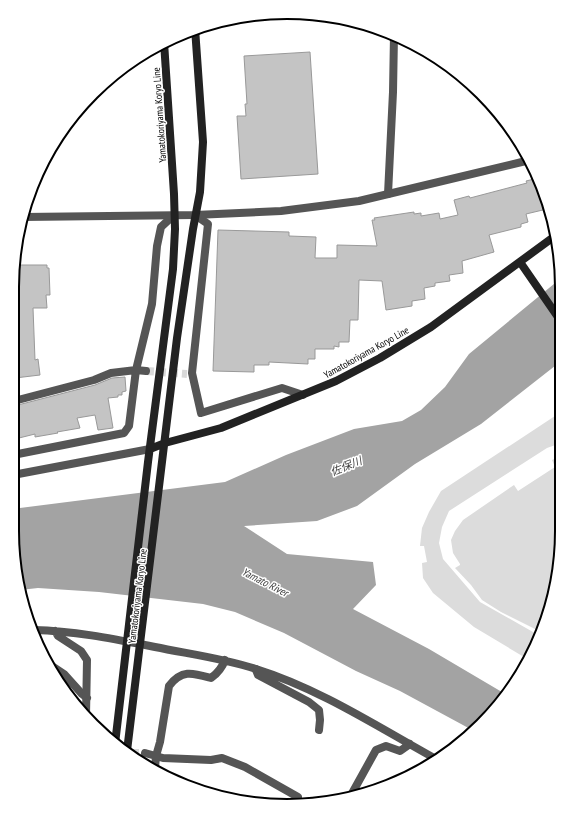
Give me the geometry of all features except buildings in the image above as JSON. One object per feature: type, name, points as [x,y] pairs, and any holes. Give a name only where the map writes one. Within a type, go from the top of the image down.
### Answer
[{"type":"main road","name":"Yamatokoriyama Koryo Line","points":[[128,747],[143,630],[177,338],[195,215],[200,192],[203,142],[195,35]]},
{"type":"main road","name":"Yamatokoriyama Koryo Line","points":[[116,737],[148,462],[173,269],[174,215],[164,49]]},
{"type":"main road","name":"Yamatokoriyama Koryo Line","points":[[150,449],[165,443],[221,428],[336,381],[380,358],[431,327],[551,239]]},
{"type":"main road","points":[[520,262],[555,313]]},
{"type":"street","points":[[388,194],[394,41]]},
{"type":"street","points":[[28,217],[195,215],[281,210],[359,201],[524,162]]},
{"type":"street","points":[[19,454],[124,433],[128,426],[136,370],[152,304],[156,246],[161,227],[174,215]]},
{"type":"street","points":[[195,215],[208,224],[189,374],[201,413],[282,388],[303,395]]},
{"type":"street","points":[[19,400],[94,380],[111,373],[146,370]]},
{"type":"street","points":[[19,474],[150,449]]},
{"type":"street","points":[[38,630],[93,635],[128,641],[225,660],[256,669],[320,695],[432,757]]},
{"type":"street","points":[[55,631],[58,636],[81,651],[87,660],[86,708]]},
{"type":"street","points":[[155,764],[169,686],[174,679],[182,674],[193,673],[211,678],[217,674],[225,660]]},
{"type":"street","points":[[256,669],[258,675],[309,702],[319,710],[319,730]]},
{"type":"street","points":[[58,670],[64,674],[86,698]]},
{"type":"street","points":[[354,791],[376,750],[386,746],[400,751],[410,744]]},
{"type":"street","points":[[145,753],[163,758],[211,760],[222,758],[245,768],[298,797],[297,798]]},
{"type":"shaded area","points":[[555,416],[555,445],[547,448],[449,511],[442,527],[439,543],[443,559],[480,602],[535,633],[523,657],[474,627],[433,593],[423,578],[422,563],[427,562],[424,546],[420,546],[422,528],[441,491]]},
{"type":"shaded area","points":[[555,459],[555,467],[552,460]]},
{"type":"shaded area","points":[[555,467],[555,531],[553,566],[546,600],[536,630],[501,612],[482,600],[471,585],[455,568],[460,564],[453,553],[451,540],[455,531],[463,520],[514,485],[518,491]]},
{"type":"water","points":[[555,283],[555,366],[481,424],[415,464],[357,506],[317,521],[244,526],[287,554],[373,562],[376,585],[353,609],[429,649],[502,692],[477,721],[469,728],[400,691],[356,671],[284,633],[235,612],[203,604],[99,592],[38,588],[26,589],[21,566],[19,508],[225,482],[286,455],[354,429],[402,421],[421,410],[445,387],[469,354]]},
{"type":"tunnel","points":[[146,371],[187,374]]},
{"type":"tunnel","points":[[137,753],[145,753]]},
{"type":"water label","name":"佐保川","points":[[346,466]]},
{"type":"water label","name":"Yamato River","points":[[265,582]]}]
